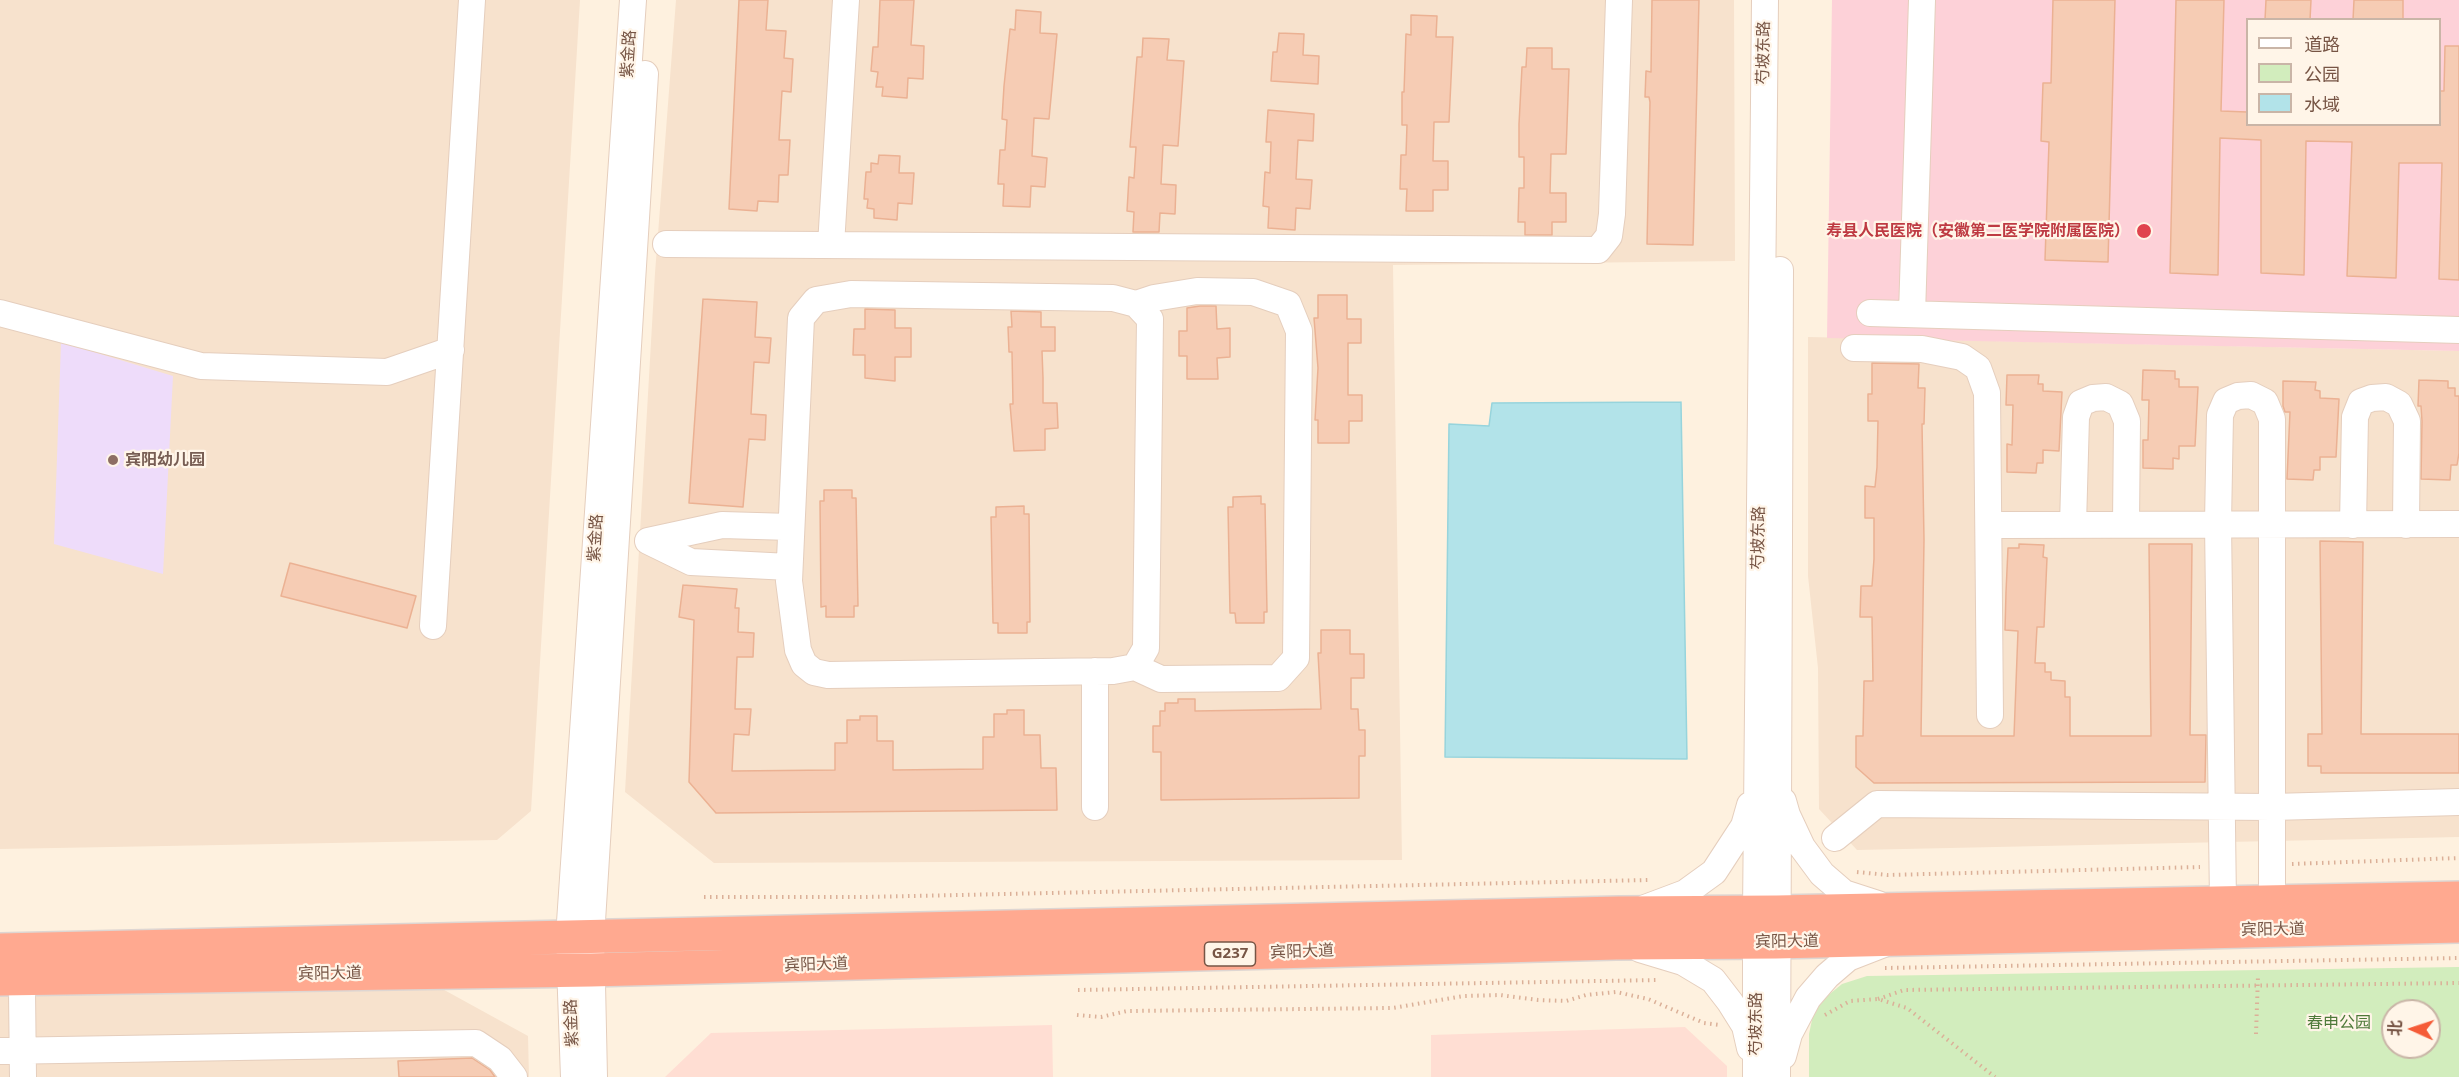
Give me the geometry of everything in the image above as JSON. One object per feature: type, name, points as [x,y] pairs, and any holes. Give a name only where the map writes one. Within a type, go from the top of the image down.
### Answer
[{"type":"highway","name":"宾阳大道","points":[[1904,924],[2223,903],[2459,898]]},
{"type":"highway","name":"宾阳大道","points":[[0,950],[580,937],[1904,924],[2459,926]]},
{"type":"highway","name":"宾阳大道","points":[[11,985],[581,971],[1618,928]]},
{"type":"street","points":[[433,626],[472,0]]},
{"type":"street","name":"紫金路","points":[[594,1077],[581,971],[580,937],[633,0]]},
{"type":"street","name":"紫金路","points":[[580,937],[650,0]]},
{"type":"street","points":[[831,245],[846,0]]},
{"type":"street","points":[[666,244],[1598,250],[1608,236],[1612,214],[1619,0]]},
{"type":"street","name":"芍坡东路","points":[[1765,0],[1767,1076]]},
{"type":"street","name":"芍坡东路","points":[[1767,779],[1781,0]]},
{"type":"street","points":[[1912,314],[1922,0]]},
{"type":"street","points":[[1135,667],[1146,648],[1150,319],[1136,304],[1113,298],[851,294],[816,300],[801,318],[789,567],[798,650],[804,664],[814,672],[828,675],[1095,671],[1135,667],[1161,679],[1278,678],[1296,658],[1299,331],[1288,304],[1253,292],[1197,291],[1154,298],[1136,304]]},
{"type":"street","points":[[0,313],[201,366],[387,372],[450,350]]},
{"type":"street","points":[[1870,313],[2459,330]]},
{"type":"street","points":[[1854,348],[1922,349],[1962,357],[1978,368],[1987,393],[1990,716]]},
{"type":"street","points":[[2223,903],[2218,523],[2220,415],[2226,401],[2238,396],[2251,395],[2265,402],[2272,419],[2272,901]]},
{"type":"street","points":[[2073,525],[2076,417],[2081,403],[2093,398],[2106,397],[2120,404],[2127,421],[2126,524]]},
{"type":"street","points":[[2352,525],[2355,417],[2361,402],[2386,397],[2399,404],[2407,421],[2406,525]]},
{"type":"street","points":[[1998,525],[2459,524]]},
{"type":"street","points":[[789,567],[691,562],[648,541],[722,525],[791,527]]},
{"type":"street","points":[[1095,671],[1095,807]]},
{"type":"street","points":[[1767,779],[1802,847],[1822,874],[1844,893],[1873,903],[1904,924],[1873,946],[1848,958],[1827,976],[1809,998],[1767,1076]]},
{"type":"street","points":[[1618,928],[1653,906],[1685,893],[1714,872],[1744,826],[1767,779]]},
{"type":"street","points":[[1835,838],[1877,804],[2272,807],[2459,802]]},
{"type":"street","points":[[1618,928],[1713,980],[1745,1026],[1767,1076]]},
{"type":"street","name":"紫金路","points":[[574,1077],[581,971]]},
{"type":"street","points":[[11,985],[12,1051],[23,1077]]},
{"type":"street","points":[[12,1051],[476,1043],[500,1059],[514,1077]]},
{"type":"path","points":[[2288,864],[2459,858]]},
{"type":"path","points":[[1856,872],[1888,875],[2206,867]]},
{"type":"path","points":[[704,897],[878,897],[1660,880]]},
{"type":"path","points":[[1876,968],[2459,958]]},
{"type":"path","points":[[2256,1034],[2258,976]]},
{"type":"path","points":[[1078,990],[1368,986],[1495,981],[1663,980]]},
{"type":"path","points":[[1819,1018],[1850,1001],[1878,999],[1904,990],[2459,983]]},
{"type":"path","points":[[1077,1015],[1101,1017],[1127,1011],[1393,1008],[1464,996],[1500,995],[1538,1000],[1566,1000],[1616,992],[1648,999],[1704,1023],[1729,1026]]},
{"type":"path","points":[[1878,999],[1907,1008],[1995,1077]]},
{"type":"shaded area","points":[[0,0],[580,0],[531,811],[497,840],[0,849]]},
{"type":"shaded area","points":[[676,0],[1734,0],[1735,261],[1393,265],[1402,860],[714,863],[625,792],[655,273]]},
{"type":"shaded area","name":"寿县人民医院（安徽第二医学院附属医院）","points":[[1832,0],[2459,0],[2459,351],[1827,338]]},
{"type":"shaded area","points":[[1808,337],[2459,351],[2459,837],[1857,850],[1819,809],[1818,668],[1808,576]]},
{"type":"shaded area","name":"宾阳幼儿园","points":[[61,342],[173,376],[163,574],[54,544]]},
{"type":"shaded area","points":[[437,986],[528,1036],[529,1077],[0,1077],[0,997]]},
{"type":"shaded area","points":[[1052,1025],[1053,1077],[665,1077],[711,1033]]},
{"type":"shaded area","points":[[1685,1027],[1727,1066],[1727,1077],[1431,1077],[1431,1035]]},
{"type":"green space","name":"春申公园","points":[[2459,967],[2459,1077],[1809,1077],[1809,1034],[1815,1006],[1842,984],[1867,976]]},
{"type":"water","points":[[1681,402],[1687,759],[1445,757],[1449,424],[1489,426],[1492,403]]},
{"type":"building","points":[[739,0],[768,0],[766,30],[786,31],[784,58],[793,59],[791,92],[782,91],[779,140],[790,140],[788,175],[779,175],[778,202],[758,201],[757,211],[729,209]]},
{"type":"building","points":[[880,0],[914,0],[911,45],[924,46],[923,79],[908,78],[907,98],[882,96],[883,87],[876,87],[878,72],[871,71],[873,47],[878,47]]},
{"type":"building","points":[[1652,0],[1699,0],[1693,245],[1647,244],[1650,102],[1649,97],[1645,97],[1646,71],[1651,72]]},
{"type":"building","points":[[2053,0],[2115,0],[2108,262],[2045,260],[2049,142],[2041,141],[2043,83],[2051,83]]},
{"type":"building","points":[[2176,0],[2224,0],[2221,111],[2246,112],[2246,126],[2441,126],[2445,46],[2459,46],[2459,280],[2439,279],[2442,163],[2399,163],[2396,278],[2347,276],[2352,142],[2306,141],[2304,275],[2261,273],[2261,140],[2220,138],[2218,275],[2170,273]]},
{"type":"building","points":[[2266,0],[2311,0],[2310,18],[2265,18]]},
{"type":"building","points":[[2354,0],[2403,0],[2403,18],[2353,18]]},
{"type":"building","points":[[1016,10],[1041,12],[1040,33],[1057,34],[1049,119],[1034,118],[1032,156],[1047,158],[1045,187],[1031,186],[1030,207],[1003,206],[1004,184],[998,184],[1000,150],[1005,150],[1007,120],[1002,119],[1004,86],[1010,29],[1015,30]]},
{"type":"building","points":[[1411,15],[1437,16],[1436,37],[1453,37],[1449,122],[1434,122],[1433,161],[1448,161],[1448,190],[1433,190],[1433,211],[1406,211],[1407,189],[1400,189],[1401,155],[1406,155],[1407,125],[1402,125],[1402,92],[1404,92],[1406,34],[1411,35]]},
{"type":"building","points":[[1279,33],[1304,34],[1303,55],[1319,56],[1318,84],[1271,81],[1273,52],[1277,52]]},
{"type":"building","points":[[1143,38],[1169,39],[1167,60],[1184,61],[1178,146],[1163,145],[1161,184],[1176,185],[1175,214],[1160,213],[1159,232],[1133,232],[1134,212],[1127,211],[1129,177],[1134,178],[1136,147],[1130,147],[1137,57],[1142,57]]},
{"type":"building","points":[[1527,48],[1552,48],[1552,69],[1569,69],[1566,154],[1551,154],[1550,193],[1566,193],[1566,222],[1552,222],[1552,235],[1525,235],[1525,222],[1518,222],[1519,188],[1524,188],[1524,157],[1519,157],[1519,124],[1522,67],[1526,67]]},
{"type":"building","points":[[1268,110],[1314,114],[1313,141],[1298,140],[1296,179],[1312,180],[1310,209],[1296,208],[1295,230],[1268,228],[1269,207],[1263,206],[1265,172],[1270,173],[1271,142],[1266,142]]},
{"type":"building","points":[[879,155],[900,156],[899,173],[914,173],[912,204],[898,203],[897,220],[874,218],[874,209],[867,208],[868,199],[864,199],[866,172],[871,172],[871,163],[878,164]]},
{"type":"building","points":[[1318,295],[1347,295],[1347,319],[1361,319],[1361,343],[1348,343],[1348,395],[1362,395],[1362,421],[1349,421],[1349,443],[1318,443],[1318,420],[1315,420],[1318,368],[1314,318],[1318,318]]},
{"type":"building","points":[[703,299],[757,302],[755,337],[771,338],[769,363],[754,362],[751,414],[766,415],[765,440],[749,439],[743,507],[689,503]]},
{"type":"building","points":[[1216,306],[1217,329],[1230,328],[1230,357],[1217,358],[1218,379],[1187,379],[1187,356],[1179,356],[1179,331],[1187,331],[1187,308]]},
{"type":"building","points":[[865,309],[895,310],[895,328],[911,328],[911,357],[895,357],[895,381],[865,378],[865,355],[853,355],[854,329],[865,329]]},
{"type":"building","points":[[1011,311],[1041,312],[1041,327],[1055,327],[1055,351],[1042,351],[1043,403],[1057,403],[1058,428],[1045,429],[1045,450],[1014,451],[1010,404],[1013,404],[1012,352],[1009,352],[1008,327],[1012,327]]},
{"type":"building","points":[[1872,363],[1919,364],[1918,388],[1925,388],[1924,424],[1922,424],[1924,540],[1921,736],[2014,736],[2018,631],[2005,630],[2008,548],[2019,548],[2019,544],[2044,545],[2043,557],[2047,558],[2044,627],[2037,627],[2035,663],[2045,663],[2045,672],[2051,672],[2051,680],[2065,681],[2065,697],[2070,697],[2070,736],[2151,736],[2149,544],[2192,544],[2190,735],[2206,735],[2205,782],[1874,783],[1856,767],[1856,736],[1863,736],[1864,681],[1873,681],[1872,617],[1860,617],[1861,586],[1872,586],[1874,559],[1874,518],[1865,518],[1865,486],[1875,487],[1877,467],[1878,421],[1868,421],[1868,394],[1872,394]]},
{"type":"building","points":[[2143,370],[2175,371],[2175,379],[2179,379],[2179,387],[2198,387],[2195,446],[2179,446],[2179,459],[2173,458],[2173,469],[2143,468],[2143,440],[2148,440],[2149,400],[2142,400]]},
{"type":"building","points":[[2007,375],[2039,375],[2038,384],[2043,384],[2043,391],[2062,392],[2059,451],[2043,450],[2043,463],[2037,463],[2036,473],[2007,472],[2007,444],[2012,445],[2013,405],[2006,405]]},
{"type":"building","points":[[2419,380],[2448,381],[2448,388],[2455,388],[2455,396],[2459,396],[2459,453],[2457,465],[2451,465],[2450,480],[2421,479],[2422,421],[2421,406],[2418,406]]},
{"type":"building","points":[[2283,381],[2316,382],[2315,390],[2320,391],[2320,398],[2339,399],[2336,457],[2320,457],[2320,470],[2314,470],[2313,480],[2287,479],[2290,412],[2285,412],[2283,406]]},
{"type":"building","points":[[824,490],[852,490],[852,498],[856,498],[858,606],[854,606],[854,617],[826,617],[826,606],[821,607],[820,501],[824,501]]},
{"type":"building","points":[[1261,496],[1261,504],[1265,504],[1267,612],[1264,612],[1264,623],[1236,623],[1235,613],[1230,613],[1228,507],[1233,507],[1233,497]]},
{"type":"building","points":[[1024,506],[1024,514],[1029,514],[1030,622],[1027,622],[1027,633],[998,633],[998,623],[993,623],[991,517],[996,517],[996,507]]},
{"type":"building","points":[[2320,541],[2363,542],[2361,734],[2459,734],[2459,773],[2321,773],[2321,766],[2308,766],[2308,734],[2322,734]]},
{"type":"building","points":[[290,563],[416,596],[407,628],[281,596]]},
{"type":"building","points":[[683,585],[737,589],[735,608],[739,608],[738,632],[754,633],[753,657],[737,657],[735,709],[751,709],[749,735],[734,734],[732,771],[835,770],[835,743],[847,743],[847,720],[860,720],[860,716],[877,716],[877,741],[893,741],[893,770],[983,769],[983,737],[994,737],[994,714],[1007,714],[1007,710],[1024,710],[1024,735],[1040,735],[1041,768],[1056,768],[1057,810],[716,813],[689,782],[694,620],[679,617]]},
{"type":"building","points":[[1321,630],[1350,630],[1350,654],[1364,654],[1364,678],[1351,678],[1351,709],[1358,709],[1359,730],[1365,730],[1365,756],[1359,756],[1359,798],[1161,800],[1161,752],[1153,752],[1153,726],[1160,726],[1160,711],[1165,711],[1165,703],[1178,703],[1178,699],[1195,699],[1195,711],[1321,709],[1318,653],[1321,653]]},
{"type":"building","points":[[472,1058],[490,1070],[495,1077],[399,1077],[398,1061]]},
{"type":"place","name":"寿县人民医院（安徽第二医学院附属医院）","points":[[2144,231]]},
{"type":"place","name":"宾阳幼儿园","points":[[113,460]]}]
